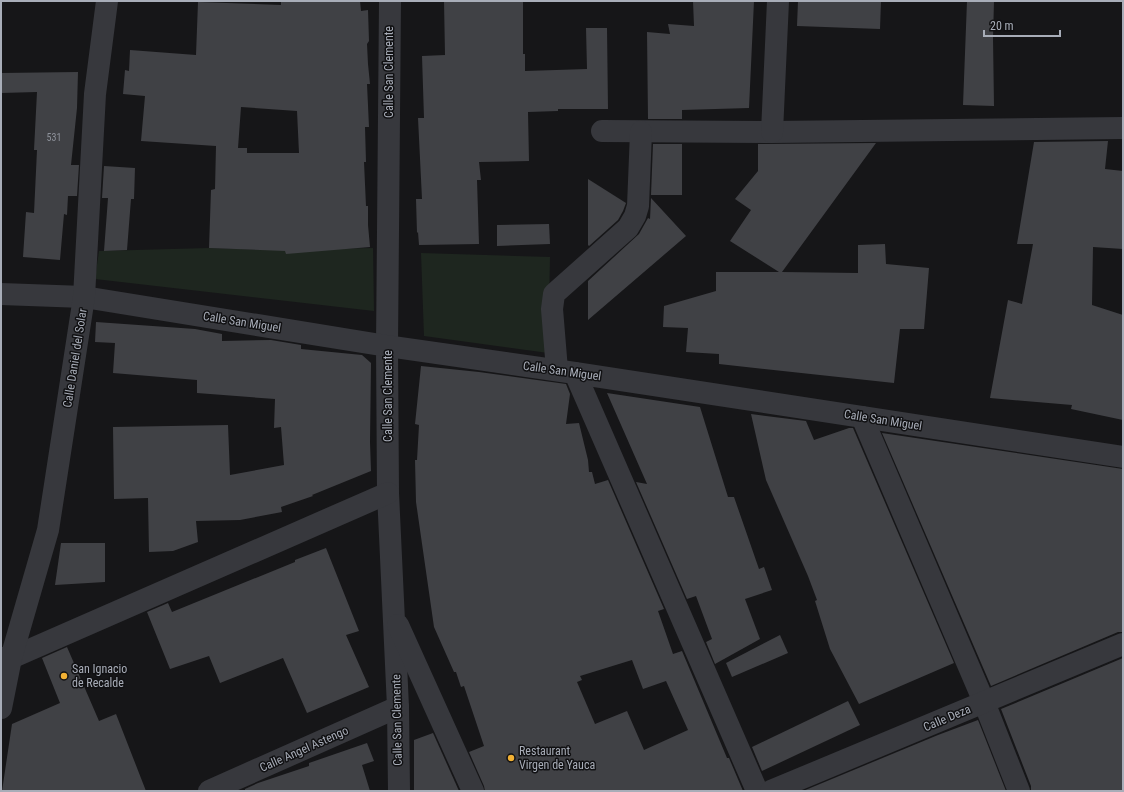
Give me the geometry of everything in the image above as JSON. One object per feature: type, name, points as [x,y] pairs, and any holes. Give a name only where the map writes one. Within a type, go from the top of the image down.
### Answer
[{"type":"street","name":"Calle Daniel del Solar","points":[[1,708],[6,658],[48,530],[84,297],[95,94],[106,1]]},
{"type":"street","name":"Calle San Clemente","points":[[390,1],[387,346],[388,493],[398,707],[399,791]]},
{"type":"street","points":[[772,132],[778,1]]},
{"type":"street","points":[[602,131],[772,132],[1123,128]]},
{"type":"street","points":[[641,132],[638,206],[635,216],[628,228],[554,294],[552,309],[566,372],[757,791]]},
{"type":"street","name":"Calle San Miguel","points":[[1,294],[84,297],[387,346],[1123,457]]},
{"type":"street","points":[[862,417],[984,702],[1019,791]]},
{"type":"street","points":[[6,658],[388,493]]},
{"type":"street","points":[[394,615],[473,791]]},
{"type":"street","name":"Calle Deza","points":[[771,791],[1123,644]]},
{"type":"street","name":"Calle Angel Astengo","points":[[209,791],[398,707]]},
{"type":"shaded area","points":[[209,248],[270,250],[373,248],[374,311],[95,279],[99,251]]},
{"type":"shaded area","points":[[421,253],[550,257],[548,353],[424,336]]},
{"type":"building","points":[[281,1],[360,1],[361,11],[368,10],[369,41],[367,44],[370,84],[367,84],[369,127],[365,127],[366,162],[364,162],[370,247],[286,254],[285,251],[209,248],[211,190],[215,189],[216,146],[141,141],[145,96],[123,94],[125,70],[129,71],[130,50],[196,55],[198,2],[281,5]],"holes":[[[241,107],[297,111],[299,153],[247,153],[247,148],[238,148]]]},
{"type":"building","points":[[444,1],[523,1],[523,54],[525,54],[525,71],[587,69],[586,28],[607,28],[608,109],[558,109],[558,111],[528,112],[529,161],[479,162],[481,180],[477,180],[479,244],[419,245],[418,232],[417,233],[416,199],[422,199],[418,118],[424,118],[422,56],[445,55]]},
{"type":"building","points":[[693,1],[754,1],[749,108],[682,110],[682,119],[648,119],[647,32],[670,34],[668,24],[694,26]]},
{"type":"building","points":[[798,1],[881,1],[880,29],[797,26]]},
{"type":"building","points":[[967,1],[994,1],[994,106],[963,105]]},
{"type":"building","points":[[78,72],[77,108],[71,165],[79,165],[77,196],[68,196],[67,215],[64,214],[60,260],[23,257],[26,212],[34,213],[37,150],[34,150],[37,92],[1,93],[1,73]]},
{"type":"building","points":[[1108,141],[1105,169],[1123,171],[1123,249],[1093,247],[1092,305],[1123,315],[1123,420],[1071,409],[1072,405],[990,398],[1008,300],[1022,304],[1033,244],[1017,244],[1034,142]]},
{"type":"building","points":[[876,143],[782,272],[858,273],[858,245],[885,244],[886,264],[929,268],[924,329],[900,329],[894,383],[719,364],[719,354],[686,352],[688,328],[663,327],[664,306],[716,291],[716,272],[779,272],[730,241],[751,210],[735,199],[758,171],[758,144]]},
{"type":"building","points":[[653,144],[682,144],[682,195],[651,195]]},
{"type":"building","points":[[104,166],[135,168],[134,199],[131,199],[127,250],[104,251],[108,198],[102,198]]},
{"type":"building","points":[[588,179],[626,203],[618,220],[589,246],[588,245]]},
{"type":"building","points":[[651,198],[686,236],[588,320],[588,281],[639,234],[648,218],[650,219]]},
{"type":"building","points":[[549,224],[550,244],[497,246],[497,225]]},
{"type":"building","points":[[96,322],[195,329],[222,334],[222,341],[271,340],[301,345],[301,349],[362,355],[371,363],[371,471],[312,495],[313,496],[281,507],[282,512],[240,520],[196,521],[198,542],[173,551],[149,552],[148,498],[114,499],[113,427],[228,425],[230,475],[284,465],[281,427],[274,428],[275,399],[197,393],[197,380],[113,373],[115,343],[95,342]]},
{"type":"building","points":[[421,366],[566,384],[570,394],[566,424],[579,423],[588,460],[589,472],[592,472],[595,484],[608,480],[664,609],[658,611],[673,654],[682,651],[727,758],[729,758],[743,791],[485,791],[469,752],[484,746],[464,686],[461,687],[456,672],[454,672],[434,627],[416,502],[415,460],[417,460],[419,425],[415,424]],"holes":[[[632,660],[643,689],[666,681],[688,730],[644,750],[627,711],[595,724],[577,682],[582,680],[580,676]]]},
{"type":"building","points":[[607,393],[700,407],[728,497],[734,497],[759,569],[764,567],[772,590],[745,599],[760,639],[715,664],[706,642],[712,639],[696,596],[687,599],[636,482],[647,484]]},
{"type":"building","points":[[751,414],[806,421],[814,440],[853,428],[954,663],[859,704],[830,649],[815,601],[817,600],[808,576],[766,480]]},
{"type":"building","points":[[882,433],[1123,469],[1123,632],[1118,632],[991,686]]},
{"type":"building","points":[[61,543],[105,543],[105,582],[55,585]]},
{"type":"building","points":[[326,548],[359,631],[346,635],[369,687],[307,713],[283,658],[220,683],[209,656],[170,669],[147,612],[168,603],[172,612]]},
{"type":"building","points":[[780,635],[788,653],[732,677],[726,663]]},
{"type":"building","points":[[67,647],[99,721],[116,714],[146,791],[2,791],[12,724],[60,703],[42,658]]},
{"type":"building","points":[[1123,658],[1123,791],[1031,791],[1031,786],[1001,709]]},
{"type":"building","points":[[848,701],[860,725],[762,771],[752,747]]},
{"type":"building","points":[[978,720],[1006,791],[803,791],[938,735]]},
{"type":"building","points":[[433,733],[459,791],[414,791],[414,740]]},
{"type":"building","points":[[367,743],[374,761],[362,765],[370,791],[245,791],[245,789],[258,783],[309,766],[309,763]]},
{"type":"place","name":"San Ignacio de Recalde","points":[[64,676]]},
{"type":"place","name":"Restaurant Virgen de Yauca","points":[[511,758]]}]
